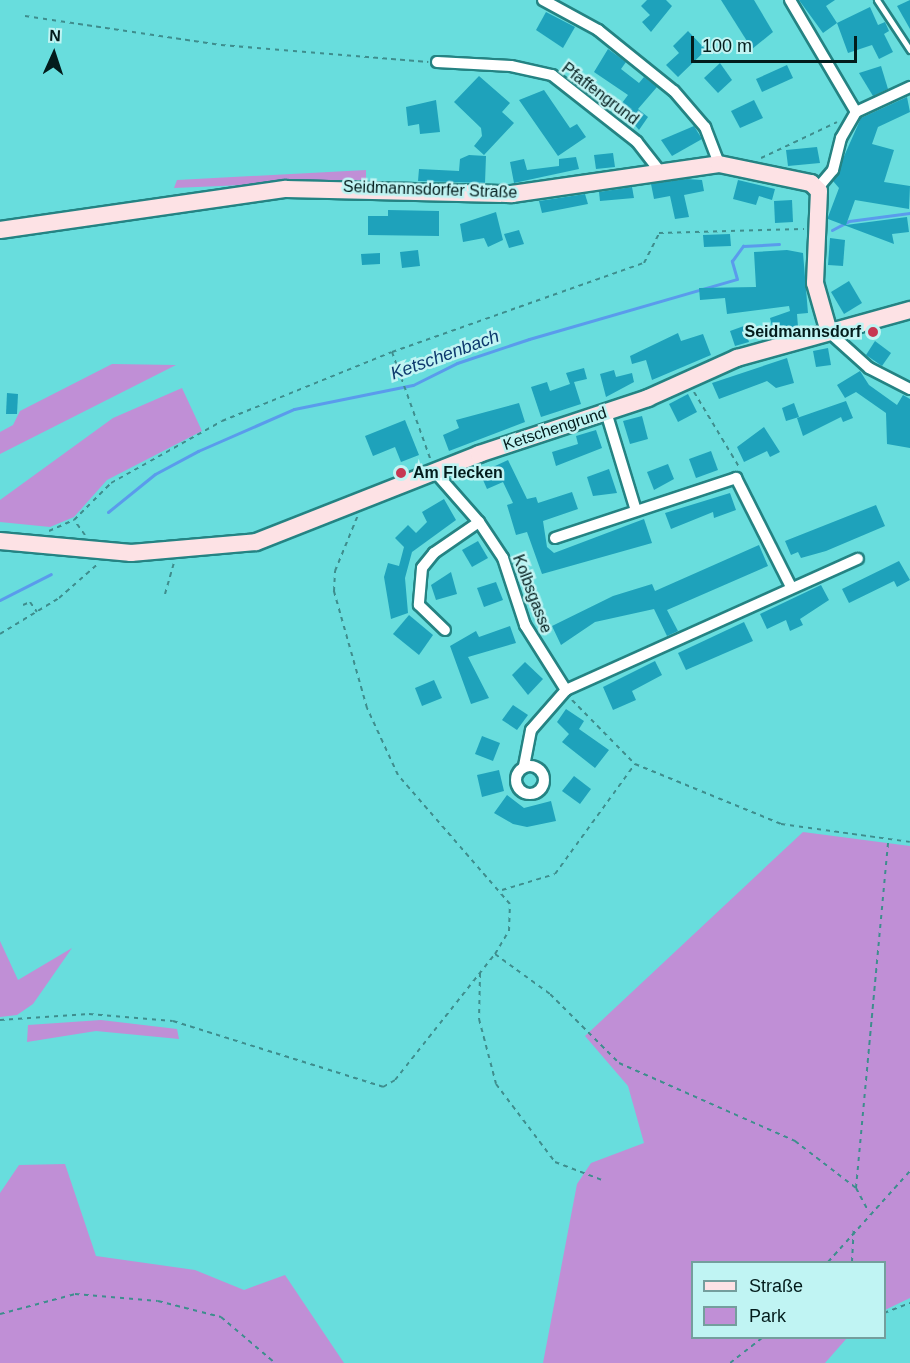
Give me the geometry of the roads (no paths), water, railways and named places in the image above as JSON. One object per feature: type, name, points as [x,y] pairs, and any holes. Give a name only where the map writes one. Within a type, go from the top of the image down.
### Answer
[{"type":"street","points":[[543,0],[598,30],[674,91],[705,127],[718,164]]},
{"type":"street","points":[[790,0],[856,112]]},
{"type":"street","name":"Pfaffengrund","points":[[437,62],[511,66],[552,75],[637,142],[659,170]]},
{"type":"street","points":[[910,87],[856,112],[841,138],[833,170],[817,189],[818,229],[815,283],[829,332],[869,368],[910,389]]},
{"type":"street","name":"Seidmannsdorfer Straße","points":[[0,231],[286,189],[512,194],[659,170],[718,164],[817,189]]},
{"type":"street","name":"Ketschengrund","points":[[0,541],[99,553],[174,553],[256,542],[363,504],[435,472],[606,412],[752,352],[910,310]]},
{"type":"street","points":[[606,412],[636,511]]},
{"type":"street","name":"Kolbsgasse","points":[[435,472],[479,522],[503,558],[525,625],[566,690]]},
{"type":"street","points":[[555,538],[736,478],[790,585]]},
{"type":"street","points":[[445,630],[419,605],[422,568],[434,553],[479,522]]},
{"type":"street","points":[[524,767],[531,730],[566,690],[790,585],[858,559]]},
{"type":"lane","points":[[877,0],[910,50]]},
{"type":"waterway","name":"Ketschenbach","points":[[832,230],[849,221],[910,213]]},
{"type":"waterway","name":"Ketschenbach","points":[[108,512],[155,474],[198,451],[294,409],[413,385],[457,363],[529,339],[737,279],[732,261],[743,246],[779,244]]},
{"type":"waterway","name":"Ketschenbach","points":[[0,600],[51,574]]},
{"type":"place","name":"Seidmannsdorf","points":[[873,332]]},
{"type":"place","name":"Am Flecken","points":[[401,473]]}]
